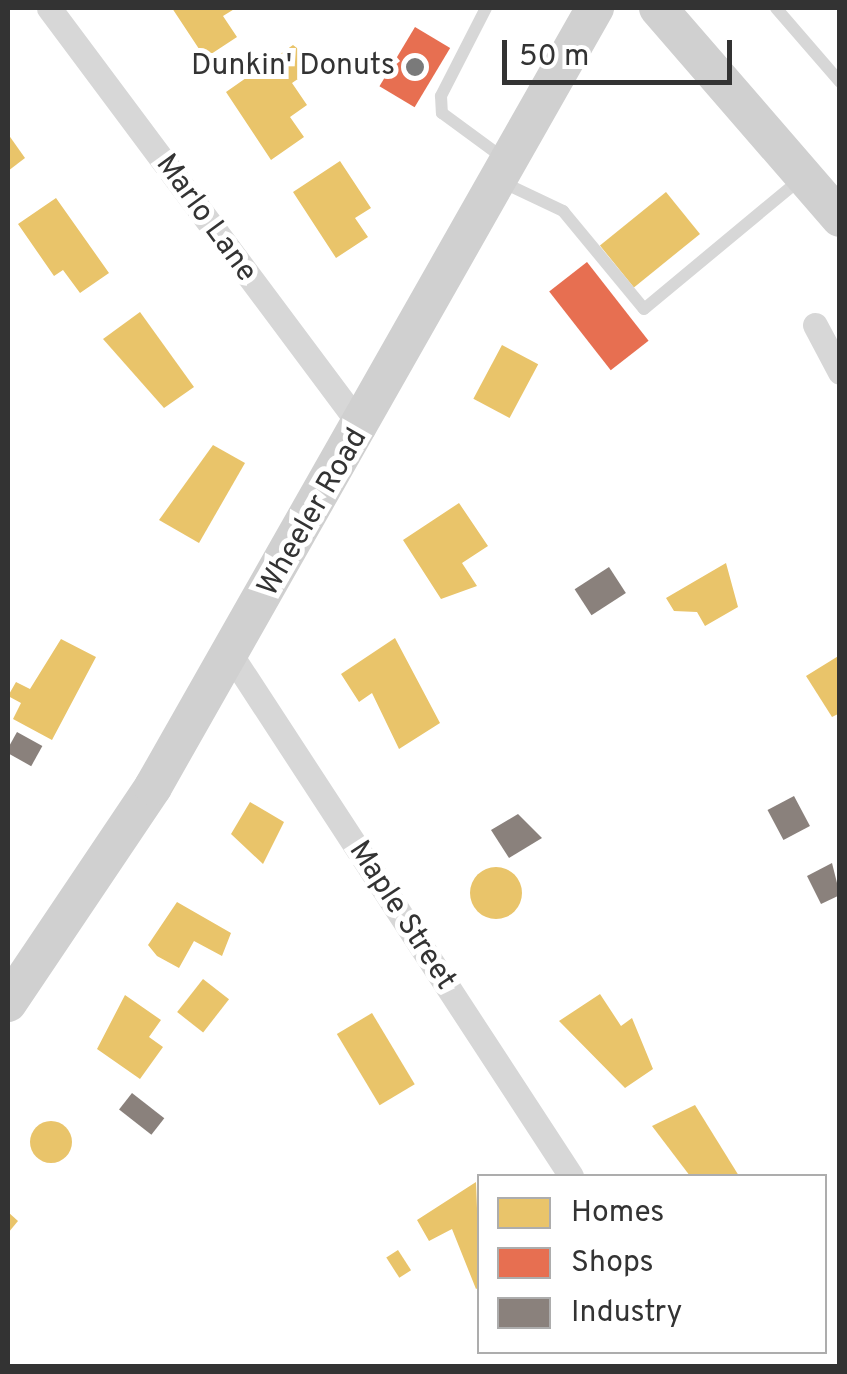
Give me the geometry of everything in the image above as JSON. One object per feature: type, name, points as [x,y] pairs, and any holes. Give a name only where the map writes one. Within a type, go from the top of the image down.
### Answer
[{"type":"main road","name":"Wheeler Road","points":[[8,1003],[231,655],[363,429],[595,8]]},
{"type":"main road","points":[[658,8],[840,218]]},
{"type":"street","name":"Marlo Lane","points":[[49,8],[363,429]]},
{"type":"street","points":[[815,325],[840,372]]},
{"type":"street","name":"Maple Street","points":[[231,655],[571,1174]]},
{"type":"lane","points":[[486,8],[440,96],[442,114],[504,171],[563,211],[644,309],[804,177]]},
{"type":"lane","points":[[776,8],[840,82]]},
{"type":"building: Homes","points":[[172,8],[236,8],[223,16],[237,37],[205,58]]},
{"type":"building: Homes","points":[[293,45],[310,58],[311,70],[292,83],[307,105],[290,117],[304,137],[271,160],[226,92]]},
{"type":"building: Homes","points":[[8,134],[25,158],[8,171]]},
{"type":"building: Homes","points":[[340,161],[371,208],[355,218],[368,237],[336,258],[293,192]]},
{"type":"building: Homes","points":[[666,192],[700,234],[634,287],[600,245]]},
{"type":"building: Homes","points":[[56,198],[109,273],[80,293],[63,270],[54,276],[18,224]]},
{"type":"building: Homes","points":[[140,312],[194,387],[164,408],[103,339]]},
{"type":"building: Homes","points":[[502,345],[538,364],[510,418],[473,399]]},
{"type":"building: Homes","points":[[213,445],[245,463],[199,543],[159,520]]},
{"type":"building: Homes","points":[[459,503],[488,546],[462,563],[477,586],[441,599],[403,540]]},
{"type":"building: Homes","points":[[726,563],[738,607],[705,626],[697,612],[674,611],[666,598]]},
{"type":"building: Homes","points":[[395,638],[440,723],[399,749],[372,693],[359,702],[341,674]]},
{"type":"building: Homes","points":[[61,639],[96,657],[52,740],[13,719],[21,703],[8,696],[16,682],[30,689]]},
{"type":"building: Homes","points":[[840,655],[840,713],[832,717],[806,676]]},
{"type":"building: Homes","points":[[250,802],[284,822],[263,864],[231,834]]},
{"type":"building: Homes","points":[[496,867],[514,875],[522,893],[514,911],[496,919],[478,911],[470,893],[478,875]]},
{"type":"building: Homes","points":[[177,902],[231,933],[222,956],[194,941],[179,968],[157,956],[148,945]]},
{"type":"building: Homes","points":[[203,979],[229,999],[203,1032],[177,1012]]},
{"type":"building: Homes","points":[[600,994],[621,1026],[632,1018],[653,1069],[625,1088],[559,1021]]},
{"type":"building: Homes","points":[[125,995],[161,1020],[149,1037],[163,1047],[140,1079],[97,1049]]},
{"type":"building: Homes","points":[[372,1013],[415,1084],[380,1105],[337,1034]]},
{"type":"building: Homes","points":[[695,1105],[738,1174],[688,1174],[652,1126]]},
{"type":"building: Homes","points":[[51,1121],[66,1127],[72,1142],[66,1157],[51,1163],[36,1157],[30,1142],[36,1127]]},
{"type":"building: Homes","points":[[476,1182],[477,1288],[452,1229],[429,1241],[417,1220]]},
{"type":"building: Homes","points":[[8,1212],[18,1221],[8,1233]]},
{"type":"building: Homes","points":[[398,1250],[411,1270],[399,1278],[386,1258]]},
{"type":"building: Shops","name":"Dunkin' Donuts","points":[[415,27],[450,48],[415,107],[379,86]]},
{"type":"building: Shops","points":[[587,262],[649,341],[611,370],[549,292]]},
{"type":"building: Industry","points":[[609,567],[626,593],[591,615],[575,589]]},
{"type":"building: Industry","points":[[17,732],[42,746],[31,766],[8,753]]},
{"type":"building: Industry","points":[[794,796],[810,826],[783,840],[768,810]]},
{"type":"building: Industry","points":[[518,814],[542,838],[509,858],[491,830]]},
{"type":"building: Industry","points":[[832,863],[840,895],[821,904],[807,876]]},
{"type":"building: Industry","points":[[132,1093],[164,1118],[151,1135],[119,1110]]},
{"type":"place","name":"Dunkin' Donuts","points":[[415,67]]}]
